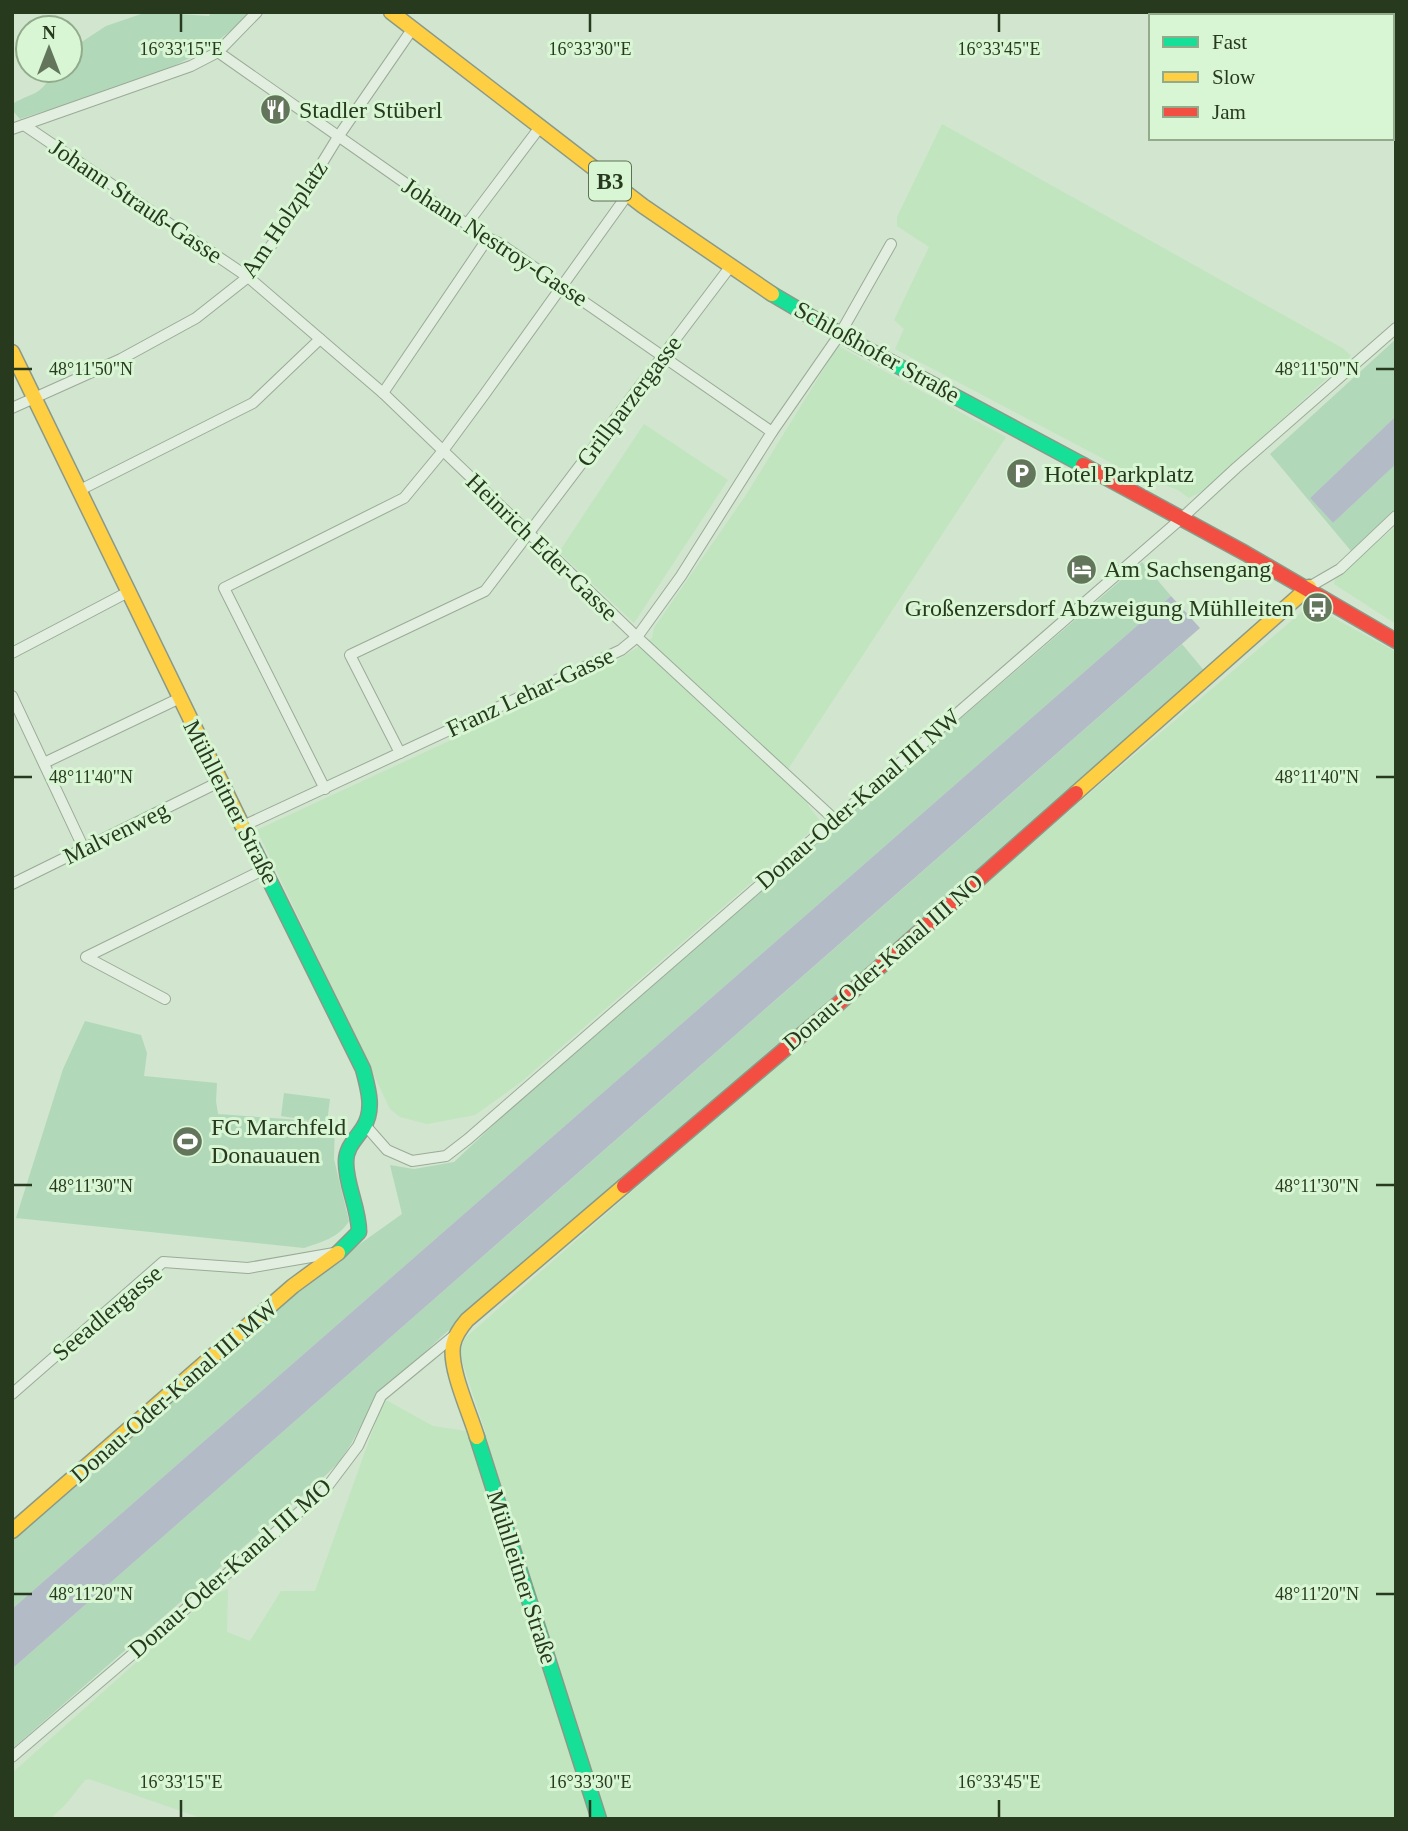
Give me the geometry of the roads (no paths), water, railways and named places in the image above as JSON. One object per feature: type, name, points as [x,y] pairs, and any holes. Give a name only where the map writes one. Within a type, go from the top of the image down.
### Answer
[{"type":"street","points":[[12,129],[191,66],[218,52],[257,12]]},
{"type":"street","name":"Schloßhofer Straße","points":[[391,12],[628,194],[730,267],[840,334],[1183,517],[1309,587],[1396,641]]},
{"type":"street","name":"Am Holzplatz","points":[[12,408],[142,348],[196,318],[248,277],[273,243],[338,137],[413,28]]},
{"type":"street","name":"Johann Nestroy-Gasse","points":[[218,52],[338,137],[499,243],[772,432]]},
{"type":"street","name":"Johann Strauß-Gasse","points":[[24,125],[248,277]]},
{"type":"street","points":[[467,224],[540,127]]},
{"type":"street","points":[[325,789],[224,588],[404,498],[442,452],[628,194]]},
{"type":"street","points":[[383,393],[488,238]]},
{"type":"street","name":"Franz Lehar-Gasse","points":[[243,827],[621,650],[637,638],[681,576],[772,432],[840,334],[891,244]]},
{"type":"street","name":"Grillparzergasse","points":[[400,753],[350,655],[485,591],[730,267]]},
{"type":"street","name":"Heinrich Eder-Gasse","points":[[248,277],[383,393],[637,638],[834,819]]},
{"type":"street","name":"Donau-Oder-Kanal III NW","points":[[365,1125],[387,1150],[412,1161],[446,1156],[468,1139],[1183,517],[1396,328]]},
{"type":"street","points":[[80,489],[253,403],[320,339]]},
{"type":"street","name":"Mühlleitner Straße","points":[[12,352],[130,592],[219,782],[363,1069],[370,1097],[365,1125],[350,1143],[345,1162],[360,1218],[359,1232],[338,1253]]},
{"type":"street","points":[[1309,587],[1340,569],[1396,516]]},
{"type":"street","name":"Donau-Oder-Kanal III NO","points":[[455,1335],[467,1320],[838,1004],[1309,587]]},
{"type":"street","points":[[12,653],[130,592]]},
{"type":"street","points":[[12,696],[17,718],[44,763],[84,849]]},
{"type":"street","points":[[44,763],[180,698]]},
{"type":"street","name":"Malvenweg","points":[[12,884],[219,782]]},
{"type":"street","points":[[165,999],[86,957],[265,869]]},
{"type":"street","name":"Seeadlergasse","points":[[12,1394],[163,1262],[248,1268],[338,1253]]},
{"type":"street","name":"Donau-Oder-Kanal III MW","points":[[12,1531],[293,1286],[338,1253]]},
{"type":"street","name":"Mühlleitner Straße","points":[[455,1335],[452,1353],[457,1373],[599,1819]]},
{"type":"street","name":"Donau-Oder-Kanal III MO","points":[[12,1757],[324,1492],[358,1446],[381,1396],[455,1335]]},
{"type":"place","name":"Stadler Stüberl","points":[[276,110]]},
{"type":"place","name":"Hotel Parkplatz","points":[[1021,474]]},
{"type":"place","name":"Am Sachsengang","points":[[1081,569]]},
{"type":"place","name":"Großenzersdorf Abzweigung Mühlleiten","points":[[1317,608]]},
{"type":"place","name":"FC Marchfeld Donauauen","points":[[188,1141]]}]
